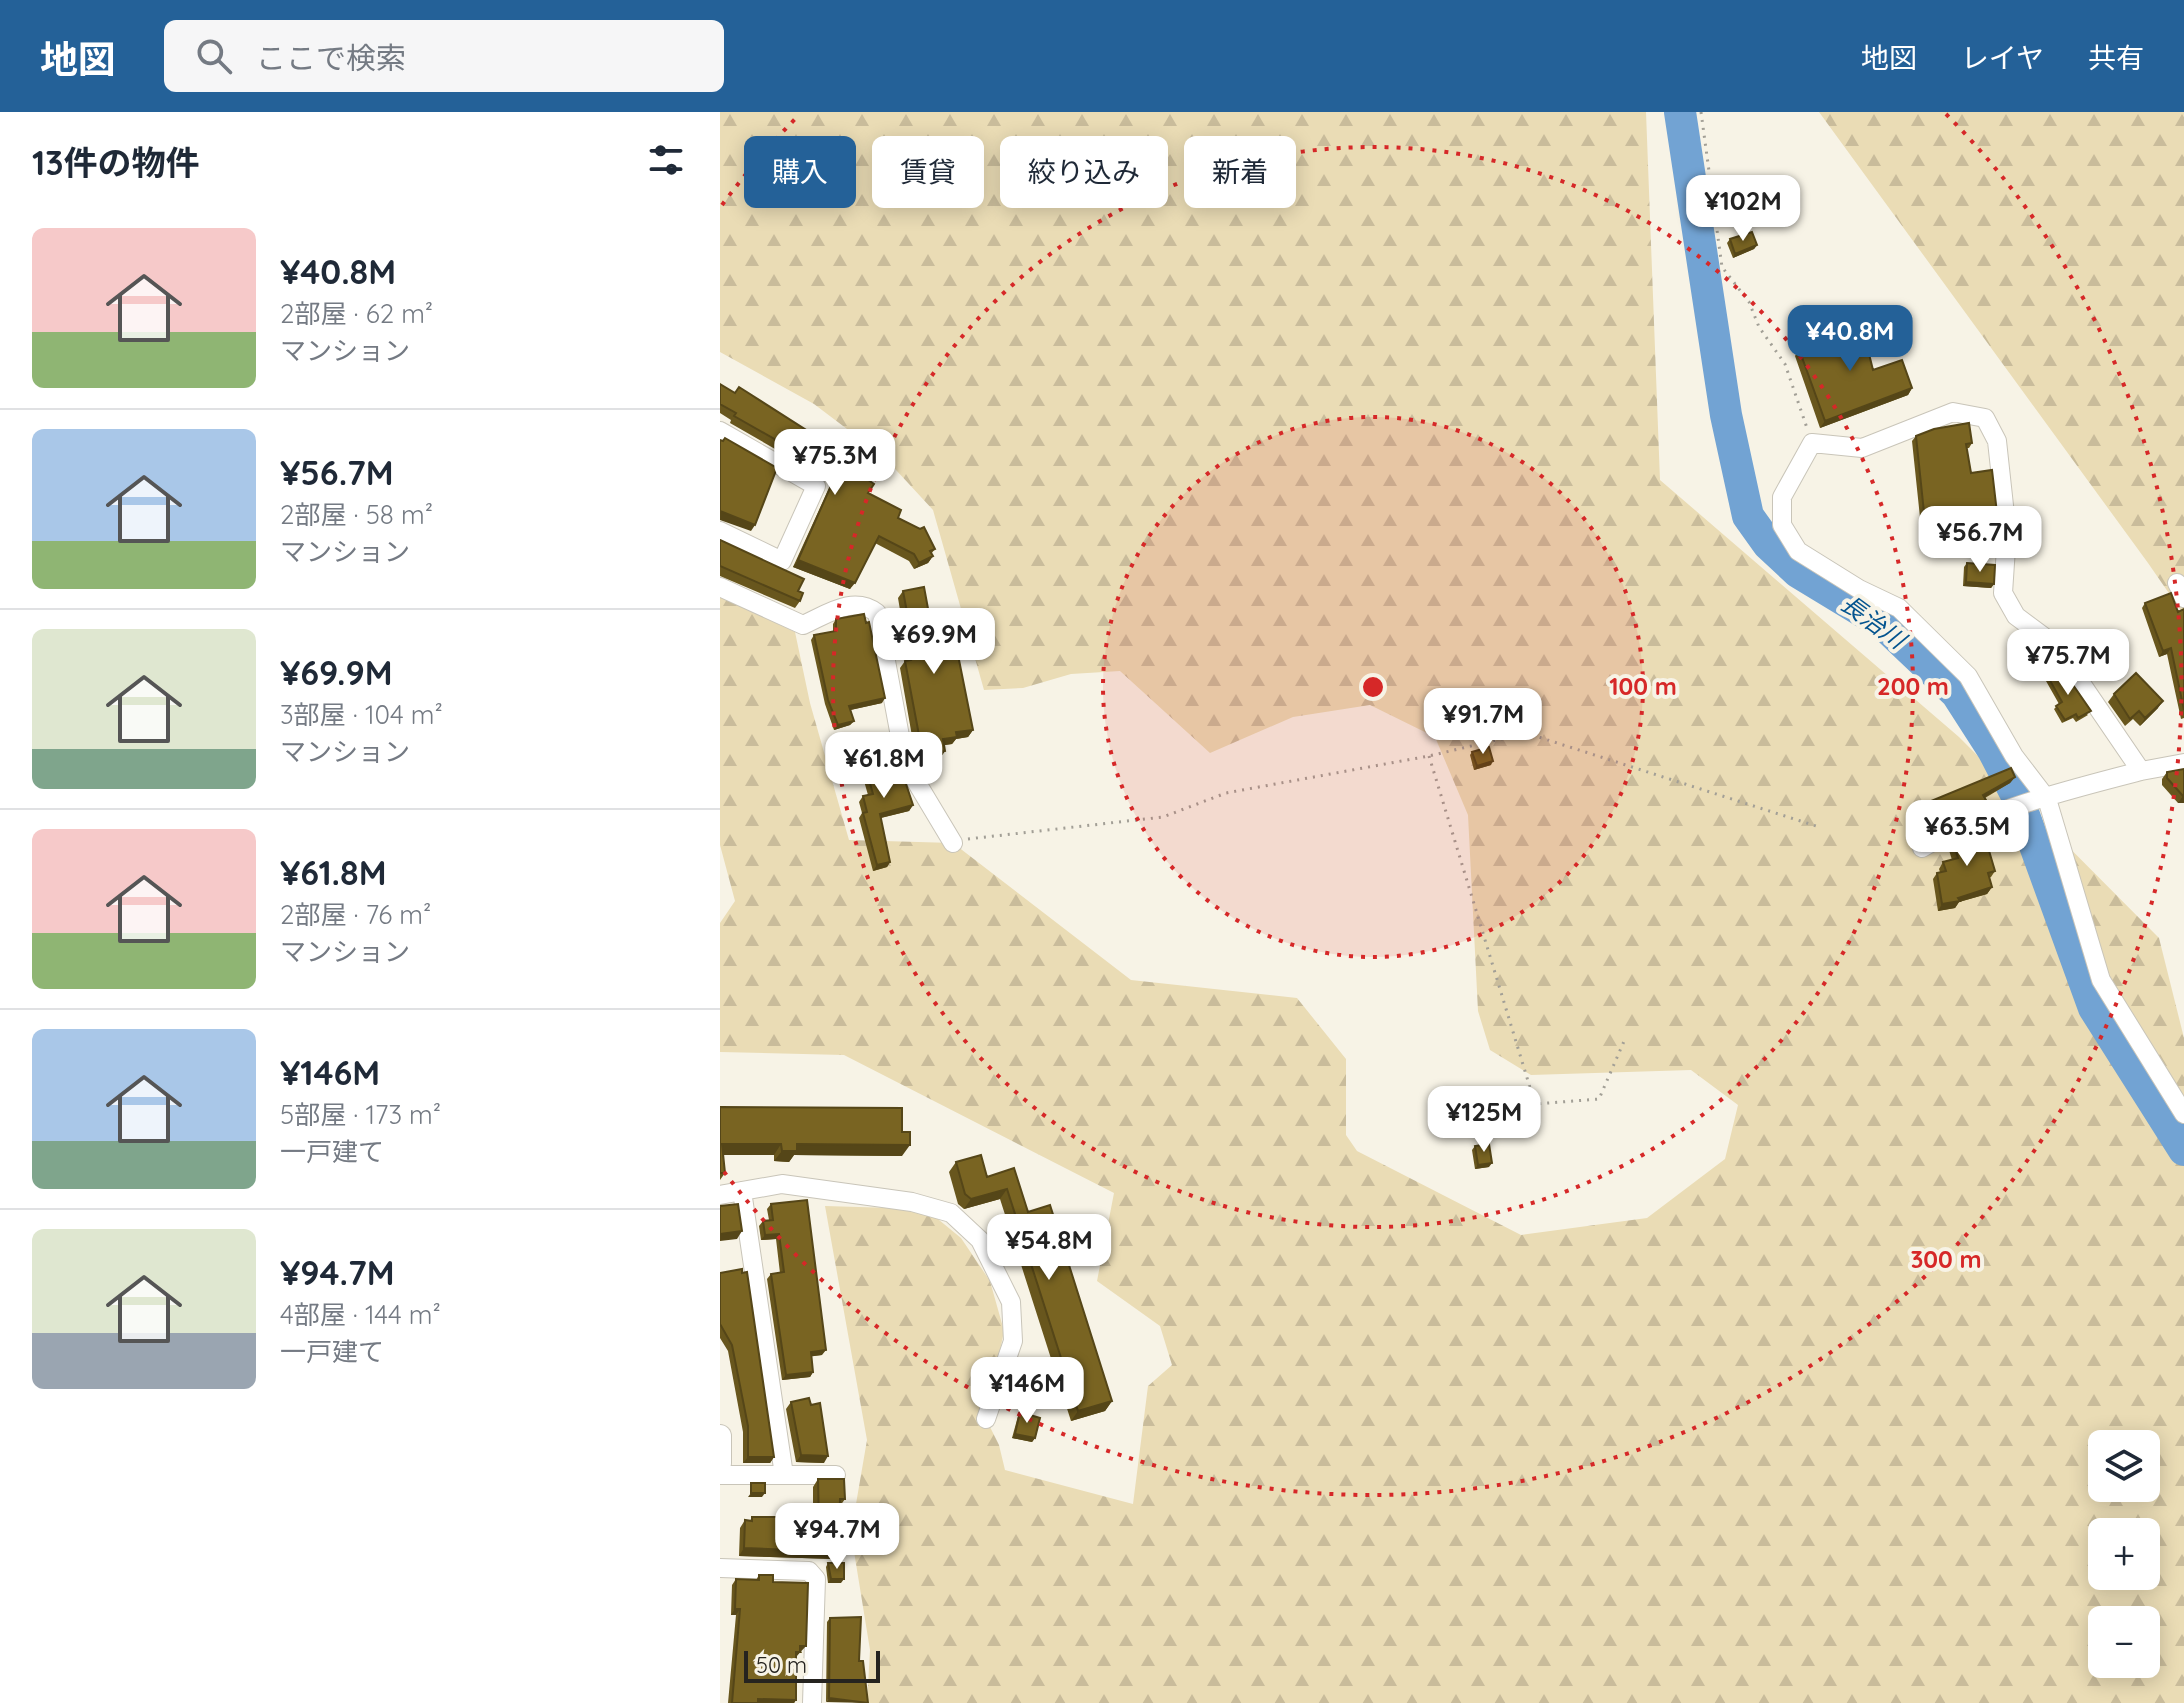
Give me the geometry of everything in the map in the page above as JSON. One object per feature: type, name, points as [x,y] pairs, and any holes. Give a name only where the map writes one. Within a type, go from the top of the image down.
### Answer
[{"type":"street","points":[[2141,771],[2055,645],[2016,616],[2003,593],[2007,533],[1997,441],[1985,418],[1953,412],[1862,448],[1812,443],[1782,497],[1782,525],[1798,551],[1859,589],[1899,608],[1936,641],[1968,676],[2014,756],[2047,799],[2101,980],[2184,1114]]},
{"type":"street","points":[[720,431],[816,486],[782,561],[720,531]]},
{"type":"street","points":[[720,587],[803,625],[853,603],[864,604],[877,613],[905,763],[953,843]]},
{"type":"street","points":[[1922,848],[1953,829],[2141,771],[2184,763]]},
{"type":"street","points":[[720,1195],[782,1184],[912,1202],[951,1213],[980,1240],[1011,1302],[1013,1341],[986,1419]]},
{"type":"street","points":[[742,1191],[784,1475]]},
{"type":"street","points":[[720,1436],[720,1463]]},
{"type":"street","points":[[720,1475],[836,1475]]},
{"type":"street","points":[[720,1568],[809,1571],[816,1579],[812,1703]]},
{"type":"path","points":[[1701,112],[1722,267],[1749,302],[1759,327],[1785,364],[1812,443]]},
{"type":"path","points":[[953,843],[990,834],[1163,817],[1226,793],[1429,756],[1526,733],[1816,826]]},
{"type":"path","points":[[1429,756],[1535,1104],[1599,1099],[1625,1039]]},
{"type":"green space","points":[[720,112],[1646,112],[1660,480],[1959,737],[2159,938],[2184,1038],[2184,1703],[867,1703],[870,1650],[851,1533],[867,1440],[825,1206],[892,1208],[933,1215],[961,1238],[990,1281],[1004,1331],[986,1419],[999,1445],[1005,1470],[1133,1504],[1148,1386],[1172,1365],[1160,1326],[1097,1281],[1114,1193],[844,1055],[720,1052],[720,923],[735,901],[720,845],[720,597],[795,632],[810,703],[849,840],[953,843],[1131,980],[1297,998],[1346,1059],[1346,1135],[1357,1151],[1521,1235],[1647,1218],[1725,1159],[1738,1105],[1691,1070],[1531,1075],[1490,1050],[1478,1011],[1468,815],[1435,737],[1370,705],[1293,717],[1210,753],[1120,671],[1071,674],[1023,688],[984,690],[933,510],[884,457],[814,404],[720,352]]},
{"type":"green space","points":[[1819,112],[2184,112],[2184,615],[2148,563]]},
{"type":"building","points":[[1752,232],[1757,245],[1735,254],[1730,239]]},
{"type":"building","points":[[1861,322],[1873,370],[1902,360],[1912,388],[1825,421],[1799,349]]},
{"type":"building","points":[[720,384],[735,393],[739,387],[872,472],[867,479],[874,484],[868,493],[901,510],[898,518],[920,529],[924,527],[935,549],[930,551],[933,556],[919,563],[914,554],[879,536],[855,583],[798,560],[834,479],[827,469],[734,416],[736,413],[720,404]]},
{"type":"building","points":[[1969,423],[1972,443],[1966,444],[1971,473],[1992,470],[1997,513],[1954,521],[1954,518],[1925,522],[1916,436],[1934,429]]},
{"type":"building","points":[[725,438],[777,468],[755,525],[720,511],[720,440]]},
{"type":"building","points":[[720,540],[804,579],[798,591],[803,593],[800,601],[720,566]]},
{"type":"building","points":[[1967,563],[1995,565],[1994,584],[1966,582]]},
{"type":"building","points":[[924,587],[929,614],[943,612],[952,651],[957,650],[973,730],[956,732],[957,737],[943,739],[945,751],[924,755],[905,661],[911,660],[905,633],[910,628],[903,591]]},
{"type":"building","points":[[2171,593],[2178,612],[2184,609],[2184,710],[2171,648],[2163,651],[2145,603]]},
{"type":"building","points":[[864,614],[866,623],[869,622],[885,698],[849,706],[854,721],[838,725],[828,700],[814,635],[836,631],[836,619]]},
{"type":"building","points":[[2062,669],[2091,711],[2078,718],[2076,714],[2065,720],[2056,706],[2062,702],[2048,677]]},
{"type":"building","points":[[2136,673],[2163,701],[2145,718],[2139,711],[2130,719],[2114,694]]},
{"type":"building","points":[[890,736],[913,805],[880,814],[890,862],[877,865],[863,813],[867,812],[863,796],[873,794],[864,762],[893,755]]},
{"type":"building","points":[[1489,747],[1493,761],[1477,766],[1472,752]]},
{"type":"building","points":[[2011,768],[2015,777],[1983,795],[1986,800],[1930,826],[1919,806]]},
{"type":"building","points":[[2184,769],[2183,796],[2167,778],[2167,772]]},
{"type":"building","points":[[1982,827],[1995,871],[1988,873],[1992,887],[1958,898],[1960,901],[1942,904],[1937,873],[1946,871],[1943,862],[1958,858],[1953,841]]},
{"type":"building","points":[[720,1107],[902,1108],[902,1132],[910,1132],[910,1145],[797,1144],[797,1151],[782,1151],[781,1144],[722,1144],[725,1173],[720,1173]]},
{"type":"building","points":[[1489,1144],[1492,1163],[1478,1165],[1475,1146]]},
{"type":"building","points":[[981,1155],[987,1177],[1014,1168],[1028,1212],[1050,1205],[1112,1401],[1078,1411],[1007,1189],[971,1199],[965,1194],[956,1162]]},
{"type":"building","points":[[807,1200],[826,1350],[811,1352],[813,1372],[786,1375],[771,1274],[784,1272],[779,1234],[765,1235],[763,1221],[773,1220],[771,1204]]},
{"type":"building","points":[[738,1204],[742,1231],[720,1234],[720,1206]]},
{"type":"building","points":[[742,1269],[742,1273],[747,1272],[774,1457],[748,1457],[748,1426],[732,1345],[720,1324],[720,1273]]},
{"type":"building","points":[[809,1398],[811,1405],[820,1403],[828,1456],[801,1455],[791,1402]]},
{"type":"building","points":[[1020,1412],[1040,1418],[1035,1438],[1015,1434]]},
{"type":"building","points":[[818,1479],[844,1479],[845,1499],[840,1499],[839,1552],[744,1548],[745,1520],[752,1521],[752,1517],[786,1517],[785,1524],[819,1525]]},
{"type":"building","points":[[751,1483],[765,1483],[765,1493],[751,1493]]},
{"type":"building","points":[[828,1563],[844,1563],[844,1579],[831,1579]]},
{"type":"building","points":[[759,1575],[773,1575],[773,1582],[808,1583],[806,1646],[800,1646],[800,1652],[796,1652],[796,1700],[758,1699],[758,1703],[732,1703],[740,1609],[735,1609],[736,1579],[759,1580]]},
{"type":"building","points":[[861,1617],[859,1661],[863,1661],[868,1703],[829,1698],[830,1618]]},
{"type":"waterway","name":"長治川","points":[[1680,112],[1726,415],[1748,516],[1768,544],[1798,572],[1882,623],[1957,694],[1993,750],[2017,796],[2094,1008],[2184,1150]]}]
